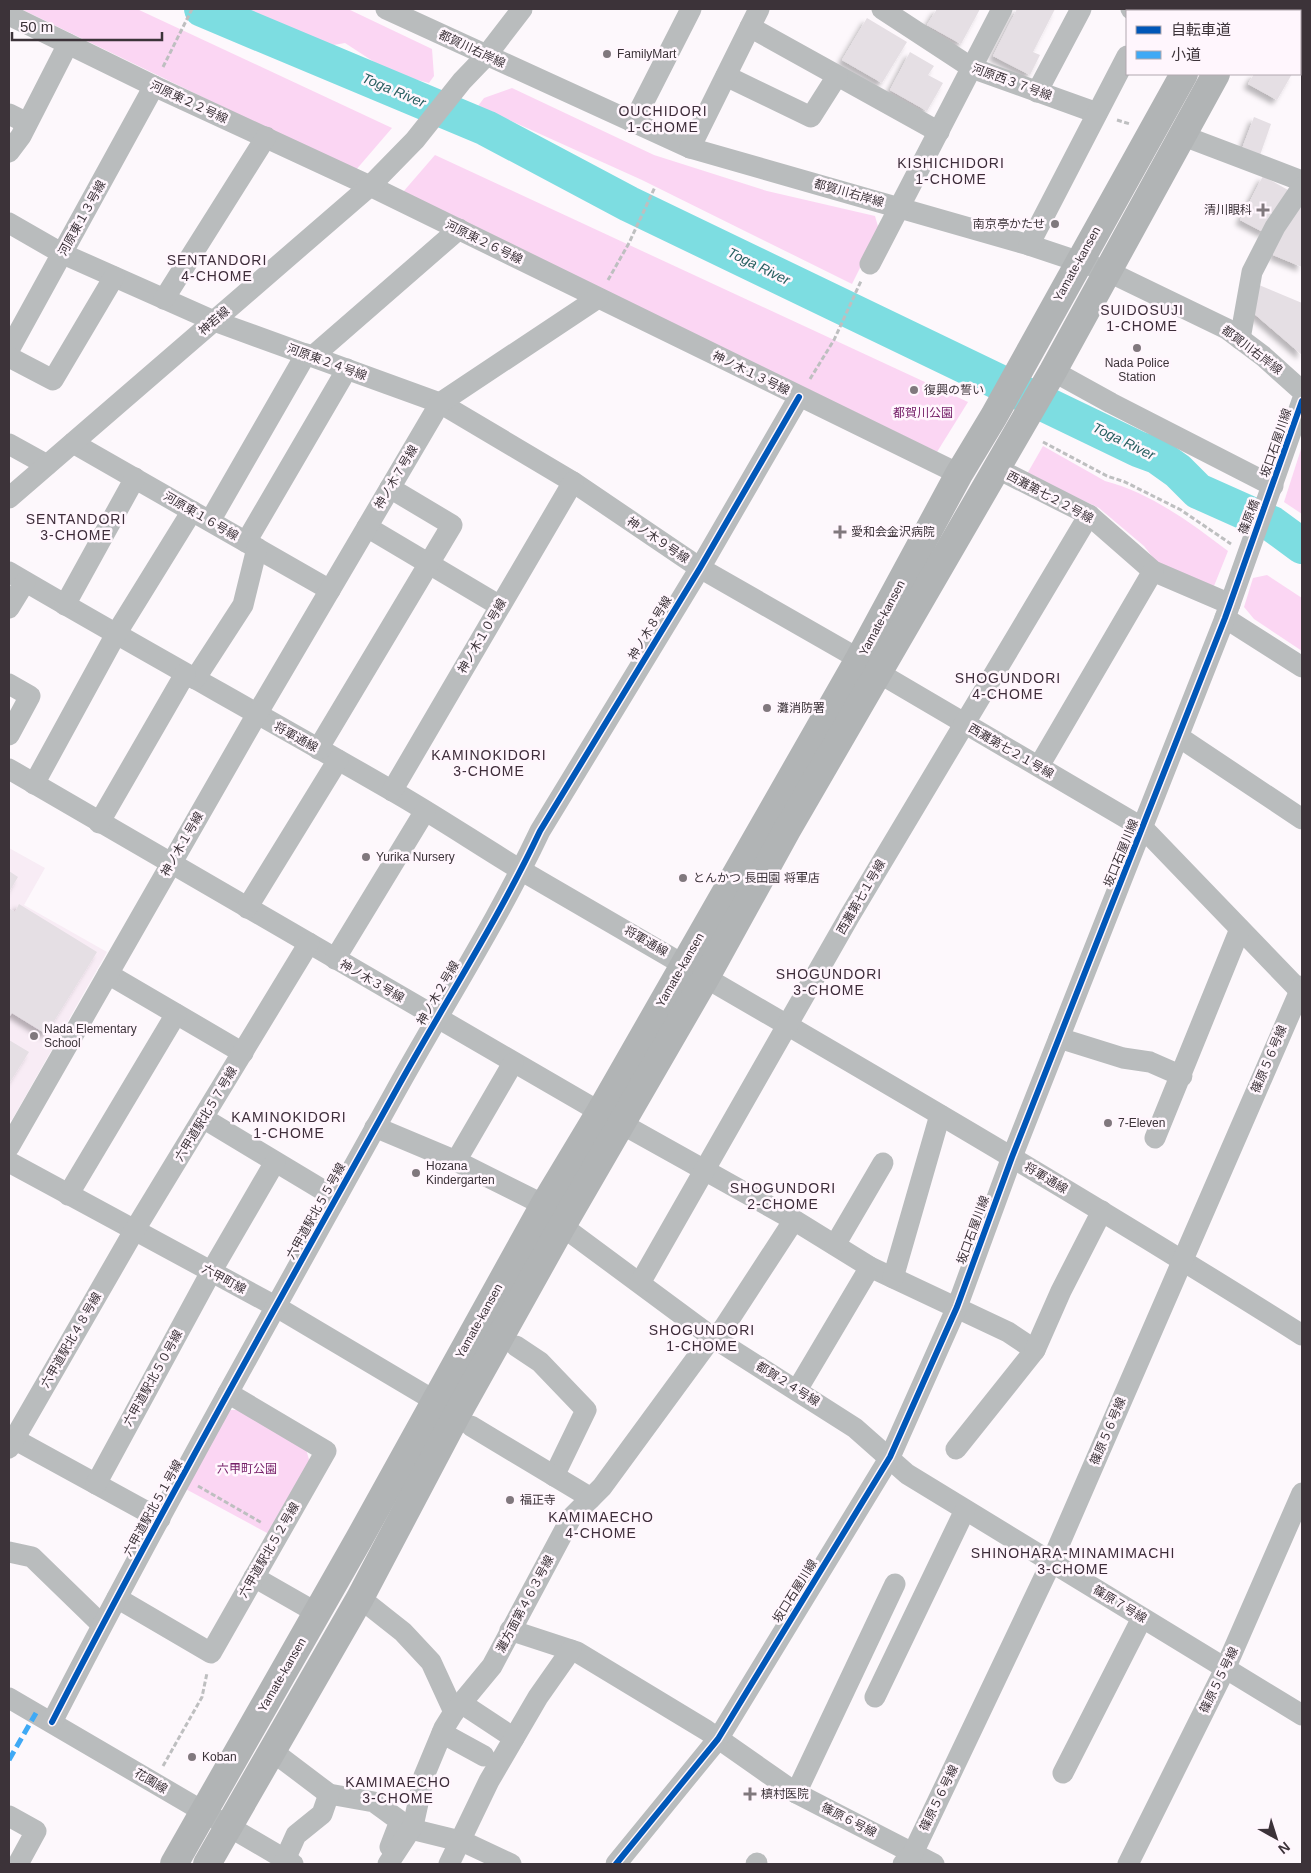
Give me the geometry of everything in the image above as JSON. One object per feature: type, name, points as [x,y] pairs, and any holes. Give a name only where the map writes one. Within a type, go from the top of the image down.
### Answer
[{"type":"main road","name":"Yamate-kansen","points":[[174,1864],[317,1613],[544,1205],[611,1118],[706,977],[787,830],[869,666],[959,474],[994,416],[1183,75]]},
{"type":"main road","name":"Yamate-kansen","points":[[207,1864],[360,1598],[456,1416],[562,1226],[684,963],[869,666],[1019,431],[1215,75]]},
{"type":"street","name":"都賀川右岸線","points":[[386,9],[420,16],[486,56],[690,148],[1029,244],[1107,271],[1227,330],[1302,391]]},
{"type":"street","points":[[486,56],[522,9]]},
{"type":"street","points":[[633,123],[691,9]]},
{"type":"street","name":"河原西３７号線","points":[[882,9],[972,68],[1097,113]]},
{"type":"street","points":[[865,273],[1002,9]]},
{"type":"street","points":[[1037,92],[1081,9]]},
{"type":"street","name":"河原東２２号線","points":[[9,15],[154,86],[370,186]]},
{"type":"street","points":[[690,148],[754,18],[837,76],[939,132]]},
{"type":"street","points":[[9,152],[18,118],[68,44]]},
{"type":"street","name":"神若線","points":[[9,498],[370,186],[415,140],[462,81],[486,56]]},
{"type":"street","points":[[1029,244],[1126,58]]},
{"type":"street","points":[[726,76],[812,117],[837,76]]},
{"type":"street","name":"河原東１３号線","points":[[9,350],[154,86]]},
{"type":"street","points":[[1181,135],[1302,181]]},
{"type":"street","points":[[164,299],[266,138]]},
{"type":"street","name":"河原東２６号線","points":[[370,186],[598,298]]},
{"type":"street","points":[[1240,339],[1252,272],[1275,227],[1302,187]]},
{"type":"street","name":"河原東２４号線","points":[[9,223],[63,254],[214,321],[440,403]]},
{"type":"street","points":[[34,784],[116,634],[201,516],[309,355],[459,229]]},
{"type":"street","points":[[9,358],[53,380],[114,277]]},
{"type":"street","name":"神ノ木１３号線","points":[[598,298],[959,474]]},
{"type":"street","name":"神ノ木７号線","points":[[257,714],[440,403],[598,298]]},
{"type":"street","points":[[99,823],[190,676],[243,606],[251,545],[347,369]]},
{"type":"street","points":[[1053,371],[1272,489]]},
{"type":"street","name":"神ノ木８号線","points":[[522,870],[540,831],[700,568],[799,397]]},
{"type":"street","name":"坂口石屋川線","points":[[1272,489],[1302,401]]},
{"type":"street","name":"神ノ木９号線","points":[[440,403],[573,482],[700,568],[869,666]]},
{"type":"street","name":"河原東１６号線","points":[[73,443],[330,590]]},
{"type":"street","points":[[9,444],[47,465]]},
{"type":"street","name":"西灘第七２２号線","points":[[996,468],[1088,515],[1153,571],[1227,611],[1302,666]]},
{"type":"street","points":[[65,605],[135,478]]},
{"type":"street","name":"神ノ木１０号線","points":[[392,791],[573,482]]},
{"type":"street","points":[[318,749],[452,525],[390,488]]},
{"type":"street","name":"篠原橋","points":[[1241,548],[1272,489]]},
{"type":"street","name":"西灘第七１号線","points":[[640,1283],[849,917],[1088,515]]},
{"type":"street","points":[[367,527],[500,606]]},
{"type":"street","name":"坂口石屋川線","points":[[616,1864],[718,1739],[890,1458],[957,1307],[1012,1157],[1179,737],[1227,611],[1241,548]]},
{"type":"street","points":[[1040,766],[1153,571]]},
{"type":"street","points":[[9,608],[17,577]]},
{"type":"street","name":"将軍通線","points":[[17,577],[425,810],[522,870],[684,963],[1012,1157],[1182,1260],[1302,1336]]},
{"type":"street","name":"西灘第七２１号線","points":[[869,666],[1143,828],[1301,990]]},
{"type":"street","points":[[9,684],[30,696],[9,735]]},
{"type":"street","name":"神ノ木１号線","points":[[9,1147],[257,714]]},
{"type":"street","points":[[1179,737],[1302,819]]},
{"type":"street","points":[[247,908],[338,760]]},
{"type":"street","name":"神ノ木３号線","points":[[9,769],[513,1063],[794,1220],[870,1267],[1008,1332],[1035,1350]]},
{"type":"street","points":[[335,959],[425,810]]},
{"type":"street","name":"神ノ木２号線","points":[[376,1127],[436,1018],[522,870]]},
{"type":"street","points":[[1156,1138],[1240,929]]},
{"type":"street","points":[[243,1053],[309,944]]},
{"type":"street","name":"六甲道駅北５７号線","points":[[108,974],[243,1053],[134,1231]]},
{"type":"street","name":"篠原５６号線","points":[[908,1858],[1051,1563],[1301,990]]},
{"type":"street","points":[[68,1195],[176,1014]]},
{"type":"street","points":[[1059,1038],[1123,1058],[1150,1062],[1182,1076]]},
{"type":"street","points":[[456,1161],[513,1063]]},
{"type":"street","points":[[893,1278],[940,1115]]},
{"type":"street","points":[[203,1118],[336,1198]]},
{"type":"street","points":[[376,1127],[456,1161],[544,1205]]},
{"type":"street","name":"六甲道駅北５５号線","points":[[275,1306],[376,1127]]},
{"type":"street","name":"六甲町線","points":[[9,1162],[275,1306],[435,1401]]},
{"type":"street","name":"六甲道駅北５０号線","points":[[96,1484],[211,1272],[275,1162]]},
{"type":"street","points":[[835,1245],[883,1163]]},
{"type":"street","points":[[956,1449],[1035,1350],[1061,1291],[1102,1212]]},
{"type":"street","name":"灘方面第４６３号線","points":[[388,1864],[411,1829],[424,1776],[442,1733],[458,1707],[492,1666],[571,1518],[602,1487],[712,1337],[723,1329],[794,1220]]},
{"type":"street","name":"都賀２４号線","points":[[562,1226],[712,1337],[855,1428],[890,1458]]},
{"type":"street","name":"六甲道駅北４８号線","points":[[11,1444],[134,1231]]},
{"type":"street","points":[[797,1390],[870,1267]]},
{"type":"street","name":"六甲道駅北５１号線","points":[[52,1722],[102,1625],[275,1306]]},
{"type":"street","points":[[516,1346],[540,1362],[586,1410],[554,1476]]},
{"type":"street","name":"六甲道駅北５２号線","points":[[211,1653],[326,1451],[228,1393]]},
{"type":"street","points":[[471,1426],[591,1498]]},
{"type":"street","points":[[11,1444],[96,1484],[160,1519]]},
{"type":"street","name":"篠原７号線","points":[[890,1458],[907,1474],[1302,1715]]},
{"type":"street","name":"篠原５５号線","points":[[1128,1864],[1225,1668],[1302,1493]]},
{"type":"street","points":[[875,1697],[965,1510]]},
{"type":"street","points":[[9,1552],[32,1558],[102,1625]]},
{"type":"street","points":[[254,1577],[317,1613]]},
{"type":"street","points":[[796,1793],[894,1584]]},
{"type":"street","points":[[117,1598],[211,1653]]},
{"type":"street","points":[[360,1598],[403,1632],[431,1662],[458,1707],[514,1738]]},
{"type":"street","points":[[1062,1773],[1142,1618]]},
{"type":"street","name":"篠原６号線","points":[[510,1630],[571,1650],[718,1739],[796,1793],[908,1858],[934,1864]]},
{"type":"street","points":[[449,1864],[489,1781],[538,1696],[571,1650]]},
{"type":"street","name":"花園線","points":[[9,1698],[229,1826],[287,1863]]},
{"type":"street","points":[[442,1733],[484,1756]]},
{"type":"street","points":[[272,1751],[329,1794],[374,1802],[400,1821],[387,1857],[388,1864]]},
{"type":"street","points":[[287,1863],[296,1836],[322,1814],[329,1794]]},
{"type":"street","points":[[9,1816],[36,1831],[18,1864]]},
{"type":"street","points":[[411,1829],[460,1842],[511,1864]]},
{"type":"path","points":[[154,86],[181,27],[192,9]]},
{"type":"path","points":[[598,298],[629,243],[655,187]]},
{"type":"path","points":[[799,397],[834,340],[865,273]]},
{"type":"path","points":[[1044,442],[1107,476],[1125,482],[1181,510],[1241,548]]},
{"type":"path","points":[[185,1473],[203,1490],[279,1532]]},
{"type":"path","points":[[154,1782],[202,1697],[211,1653]]},
{"type":"shaded area","name":"Nada Elementary School","points":[[9,848],[45,868],[24,905],[107,952],[12,1120],[9,1121]]},
{"type":"green space","points":[[21,9],[137,9],[392,128],[355,171]]},
{"type":"green space","points":[[247,9],[348,9],[432,49],[434,76],[429,83],[391,73],[345,43],[328,46]]},
{"type":"green space","points":[[512,88],[654,155],[767,191],[875,216],[879,230],[852,284],[642,180],[478,106],[484,98]]},
{"type":"green space","name":"都賀川公園","points":[[435,155],[968,402],[937,452],[403,192]]},
{"type":"green space","points":[[1043,446],[1105,481],[1138,493],[1170,510],[1228,551],[1214,586],[1158,564],[1144,546],[1099,508],[1027,474]]},
{"type":"green space","points":[[1302,446],[1302,514],[1284,502]]},
{"type":"green space","points":[[1267,575],[1302,598],[1302,651],[1254,619],[1244,607],[1253,578]]},
{"type":"green space","name":"六甲町公園","points":[[224,1410],[239,1410],[306,1449],[310,1463],[269,1534],[182,1487]]},
{"type":"building","points":[[937,9],[980,9],[961,44],[927,25]]},
{"type":"building","points":[[1017,9],[1055,9],[1033,52],[1040,55],[1030,75],[993,56]]},
{"type":"building","points":[[1302,9],[1301,58],[1301,10],[1290,10]]},
{"type":"building","points":[[867,18],[907,42],[882,83],[842,60]]},
{"type":"building","points":[[910,52],[934,66],[928,75],[943,83],[927,111],[890,90]]},
{"type":"building","points":[[1253,75],[1291,75],[1277,100],[1248,84]]},
{"type":"building","points":[[1254,117],[1271,124],[1259,158],[1241,151]]},
{"type":"building","points":[[1263,176],[1288,190],[1265,233],[1240,220]]},
{"type":"building","points":[[1295,201],[1302,204],[1302,267],[1273,255]]},
{"type":"building","points":[[1259,285],[1302,303],[1302,355],[1251,311]]},
{"type":"building","points":[[9,871],[18,877],[9,892]]},
{"type":"building","points":[[19,904],[97,952],[46,1034],[12,1013],[9,1017],[9,908],[15,912]]},
{"type":"building","points":[[9,1040],[29,1052],[10,1082],[9,1081]]},
{"type":"waterway","name":"Toga River","points":[[202,9],[486,128],[629,204],[1138,449],[1157,456],[1178,471],[1198,491],[1272,524],[1302,546]]},
{"type":"marked path","points":[[9,1760],[36,1713]]},
{"type":"cycle path","points":[[52,1722],[220,1407],[394,1094],[488,931],[540,831],[700,568],[799,397]]},
{"type":"cycle path","points":[[616,1864],[718,1739],[890,1457],[957,1307],[1012,1157],[1225,618],[1302,401]]},
{"type":"place","name":"FamilyMart","points":[[607,54]]},
{"type":"place","name":"清川眼科","points":[[1263,210]]},
{"type":"place","name":"南京亭かたせ","points":[[1055,224]]},
{"type":"place","name":"Nada Police Station","points":[[1137,348]]},
{"type":"place","name":"復興の誓い","points":[[914,390]]},
{"type":"place","name":"愛和会金沢病院","points":[[840,532]]},
{"type":"place","name":"灘消防署","points":[[767,708]]},
{"type":"place","name":"Yurika Nursery","points":[[366,857]]},
{"type":"place","name":"とんかつ 長田園 将軍店","points":[[683,878]]},
{"type":"place","name":"Nada Elementary School","points":[[34,1036]]},
{"type":"place","name":"7-Eleven","points":[[1108,1123]]},
{"type":"place","name":"Hozana Kindergarten","points":[[416,1173]]},
{"type":"place","name":"福正寺","points":[[510,1500]]},
{"type":"place","name":"Koban","points":[[192,1757]]},
{"type":"place","name":"槙村医院","points":[[750,1794]]},
{"type":"district","name":"OUCHIDORI 1-CHOME","points":[[663,120]]},
{"type":"district","name":"KISHICHIDORI 1-CHOME","points":[[951,172]]},
{"type":"district","name":"SENTANDORI 4-CHOME","points":[[217,268]]},
{"type":"district","name":"SUIDOSUJI 1-CHOME","points":[[1142,318]]},
{"type":"district","name":"SENTANDORI 3-CHOME","points":[[76,528]]},
{"type":"district","name":"SHOGUNDORI 4-CHOME","points":[[1008,686]]},
{"type":"district","name":"KAMINOKIDORI 3-CHOME","points":[[489,764]]},
{"type":"district","name":"SHOGUNDORI 3-CHOME","points":[[829,982]]},
{"type":"district","name":"KAMINOKIDORI 1-CHOME","points":[[289,1126]]},
{"type":"district","name":"SHOGUNDORI 2-CHOME","points":[[783,1196]]},
{"type":"district","name":"SHOGUNDORI 1-CHOME","points":[[702,1338]]},
{"type":"district","name":"KAMIMAECHO 4-CHOME","points":[[601,1525]]},
{"type":"district","name":"SHINOHARA-MINAMIMACHI 3-CHOME","points":[[1073,1562]]},
{"type":"district","name":"KAMIMAECHO 3-CHOME","points":[[398,1790]]}]
